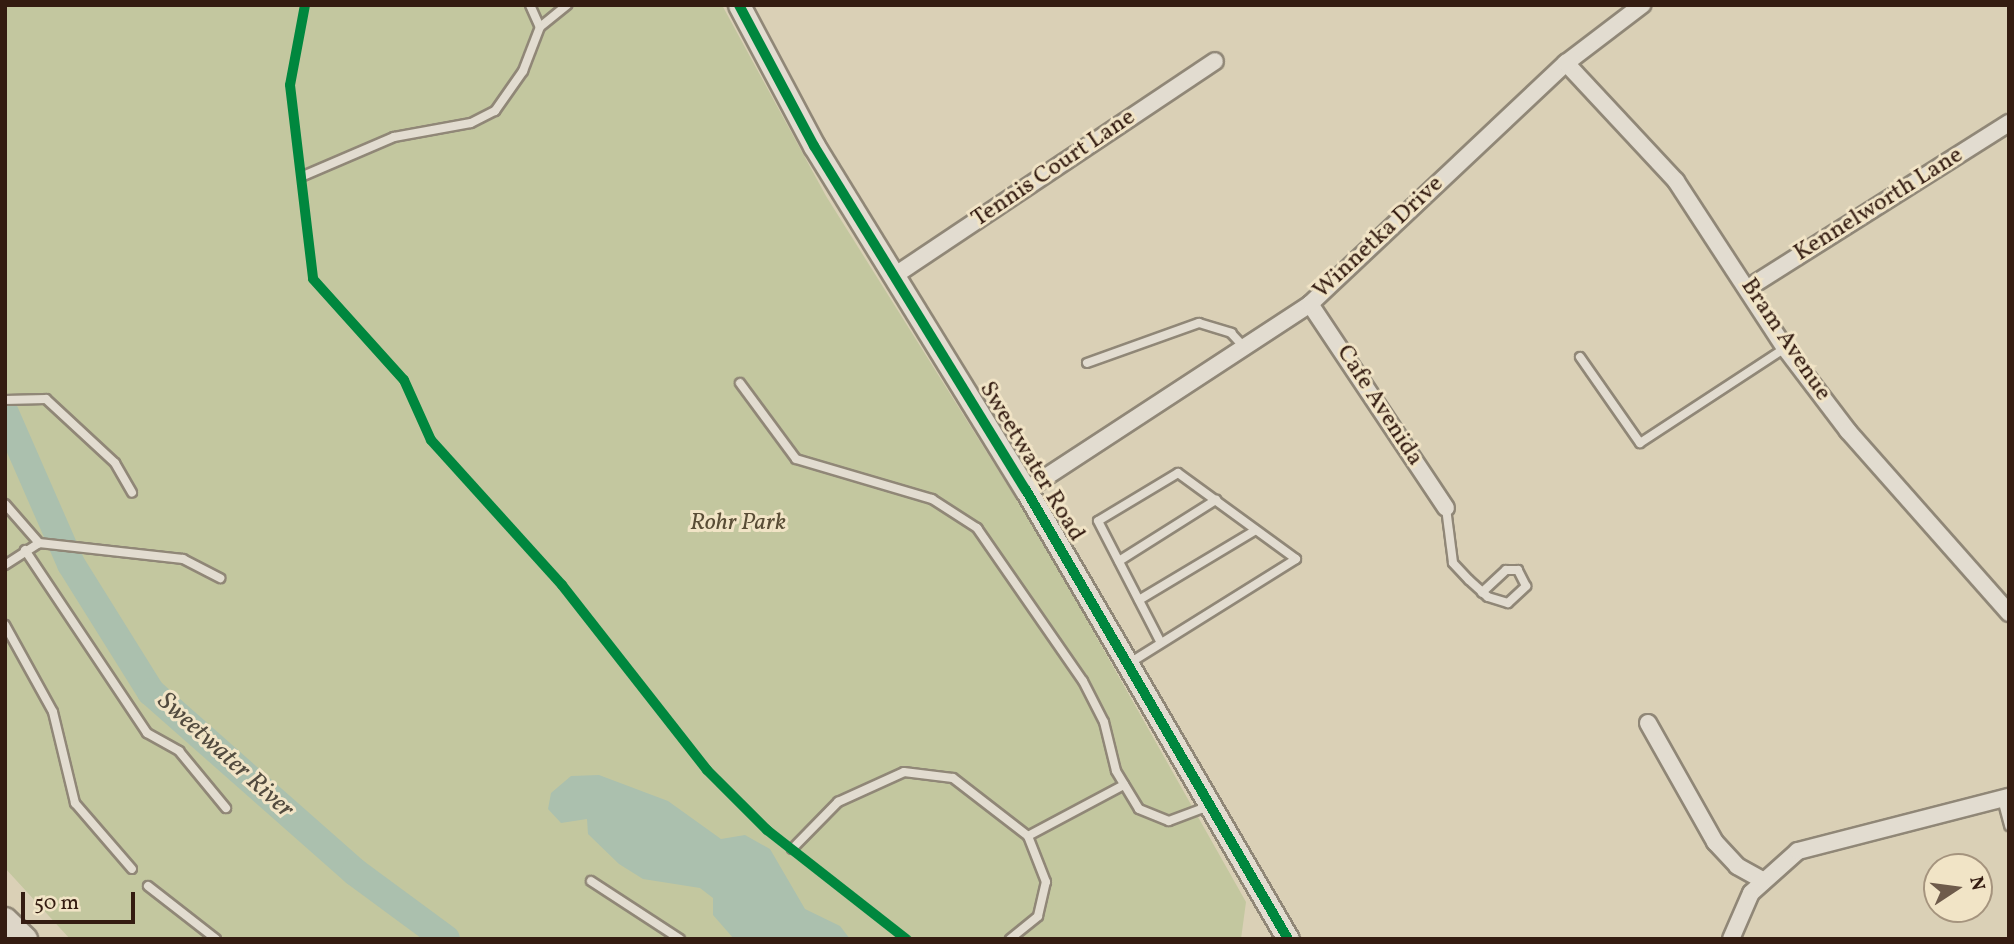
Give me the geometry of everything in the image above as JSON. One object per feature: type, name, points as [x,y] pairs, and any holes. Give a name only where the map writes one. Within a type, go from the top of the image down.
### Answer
[{"type":"main road","name":"Sweetwater Road","points":[[739,5],[894,276],[1026,489],[1288,939]]},
{"type":"main road","points":[[5,920],[25,939]]},
{"type":"street","name":"Winnetka Drive","points":[[1026,489],[1310,304],[1566,63],[1642,5]]},
{"type":"street","name":"Tennis Court Lane","points":[[894,276],[1215,61]]},
{"type":"street","name":"Bram Avenue","points":[[1566,63],[1676,181],[1785,348],[1848,430],[2009,613]]},
{"type":"street","name":"Kennelworth Lane","points":[[1748,288],[2009,123]]},
{"type":"street","name":"Cafe Avenida","points":[[1310,304],[1447,509]]},
{"type":"street","points":[[1648,723],[1715,842],[1737,866],[1762,880]]},
{"type":"street","points":[[1731,939],[1762,880],[1812,844],[2005,798]]},
{"type":"lane","points":[[530,5],[540,27]]},
{"type":"lane","points":[[303,176],[394,137],[471,123],[495,111],[523,71],[540,27],[567,5]]},
{"type":"lane","points":[[1087,363],[1199,323],[1231,333],[1244,347]]},
{"type":"lane","points":[[1580,357],[1640,443],[1785,348]]},
{"type":"lane","points":[[740,383],[796,459],[932,499],[977,528],[1083,681],[1124,785],[1139,809],[1169,821],[1209,806]]},
{"type":"lane","points":[[5,400],[46,399],[115,463],[132,492]]},
{"type":"lane","points":[[1128,664],[1296,559],[1178,473],[1098,521],[1161,643]]},
{"type":"lane","points":[[1119,561],[1216,500]]},
{"type":"lane","points":[[5,504],[38,543],[95,552],[183,559],[220,578]]},
{"type":"lane","points":[[1447,509],[1453,562],[1482,592],[1508,603],[1527,586],[1518,570],[1506,570],[1482,592]]},
{"type":"lane","points":[[1139,600],[1256,530]]},
{"type":"lane","points":[[5,565],[38,543]]},
{"type":"lane","points":[[25,550],[147,733],[179,751],[226,808]]},
{"type":"lane","points":[[5,625],[54,712],[75,803],[132,869]]},
{"type":"lane","points":[[792,849],[838,802],[904,772],[953,778],[1028,836],[1046,882],[1038,916],[1010,939]]},
{"type":"lane","points":[[1028,836],[1124,785]]},
{"type":"lane","points":[[2005,798],[2009,827]]},
{"type":"lane","points":[[591,881],[680,939]]},
{"type":"lane","points":[[148,887],[216,939]]},
{"type":"green space","name":"Rohr Park","points":[[5,5],[722,5],[826,196],[1040,537],[1246,902],[1241,939],[70,939],[5,868]]},
{"type":"shaded area","points":[[5,394],[73,546],[146,665],[140,668],[68,549]]},
{"type":"shaded area","points":[[599,775],[668,801],[721,839],[745,835],[770,849],[805,909],[840,926],[850,939],[734,939],[713,915],[713,898],[700,888],[643,879],[619,864],[588,834],[587,819],[561,823],[548,809],[551,793],[571,776]]},
{"type":"waterway","name":"Sweetwater River","points":[[5,413],[71,564],[151,692],[355,872],[446,939]]},
{"type":"cycle path","points":[[305,5],[290,85],[313,279],[404,380],[431,440],[562,585],[707,770],[767,830],[906,939]]},
{"type":"cycle path","points":[[739,5],[814,146],[1026,490],[1288,939]]}]
